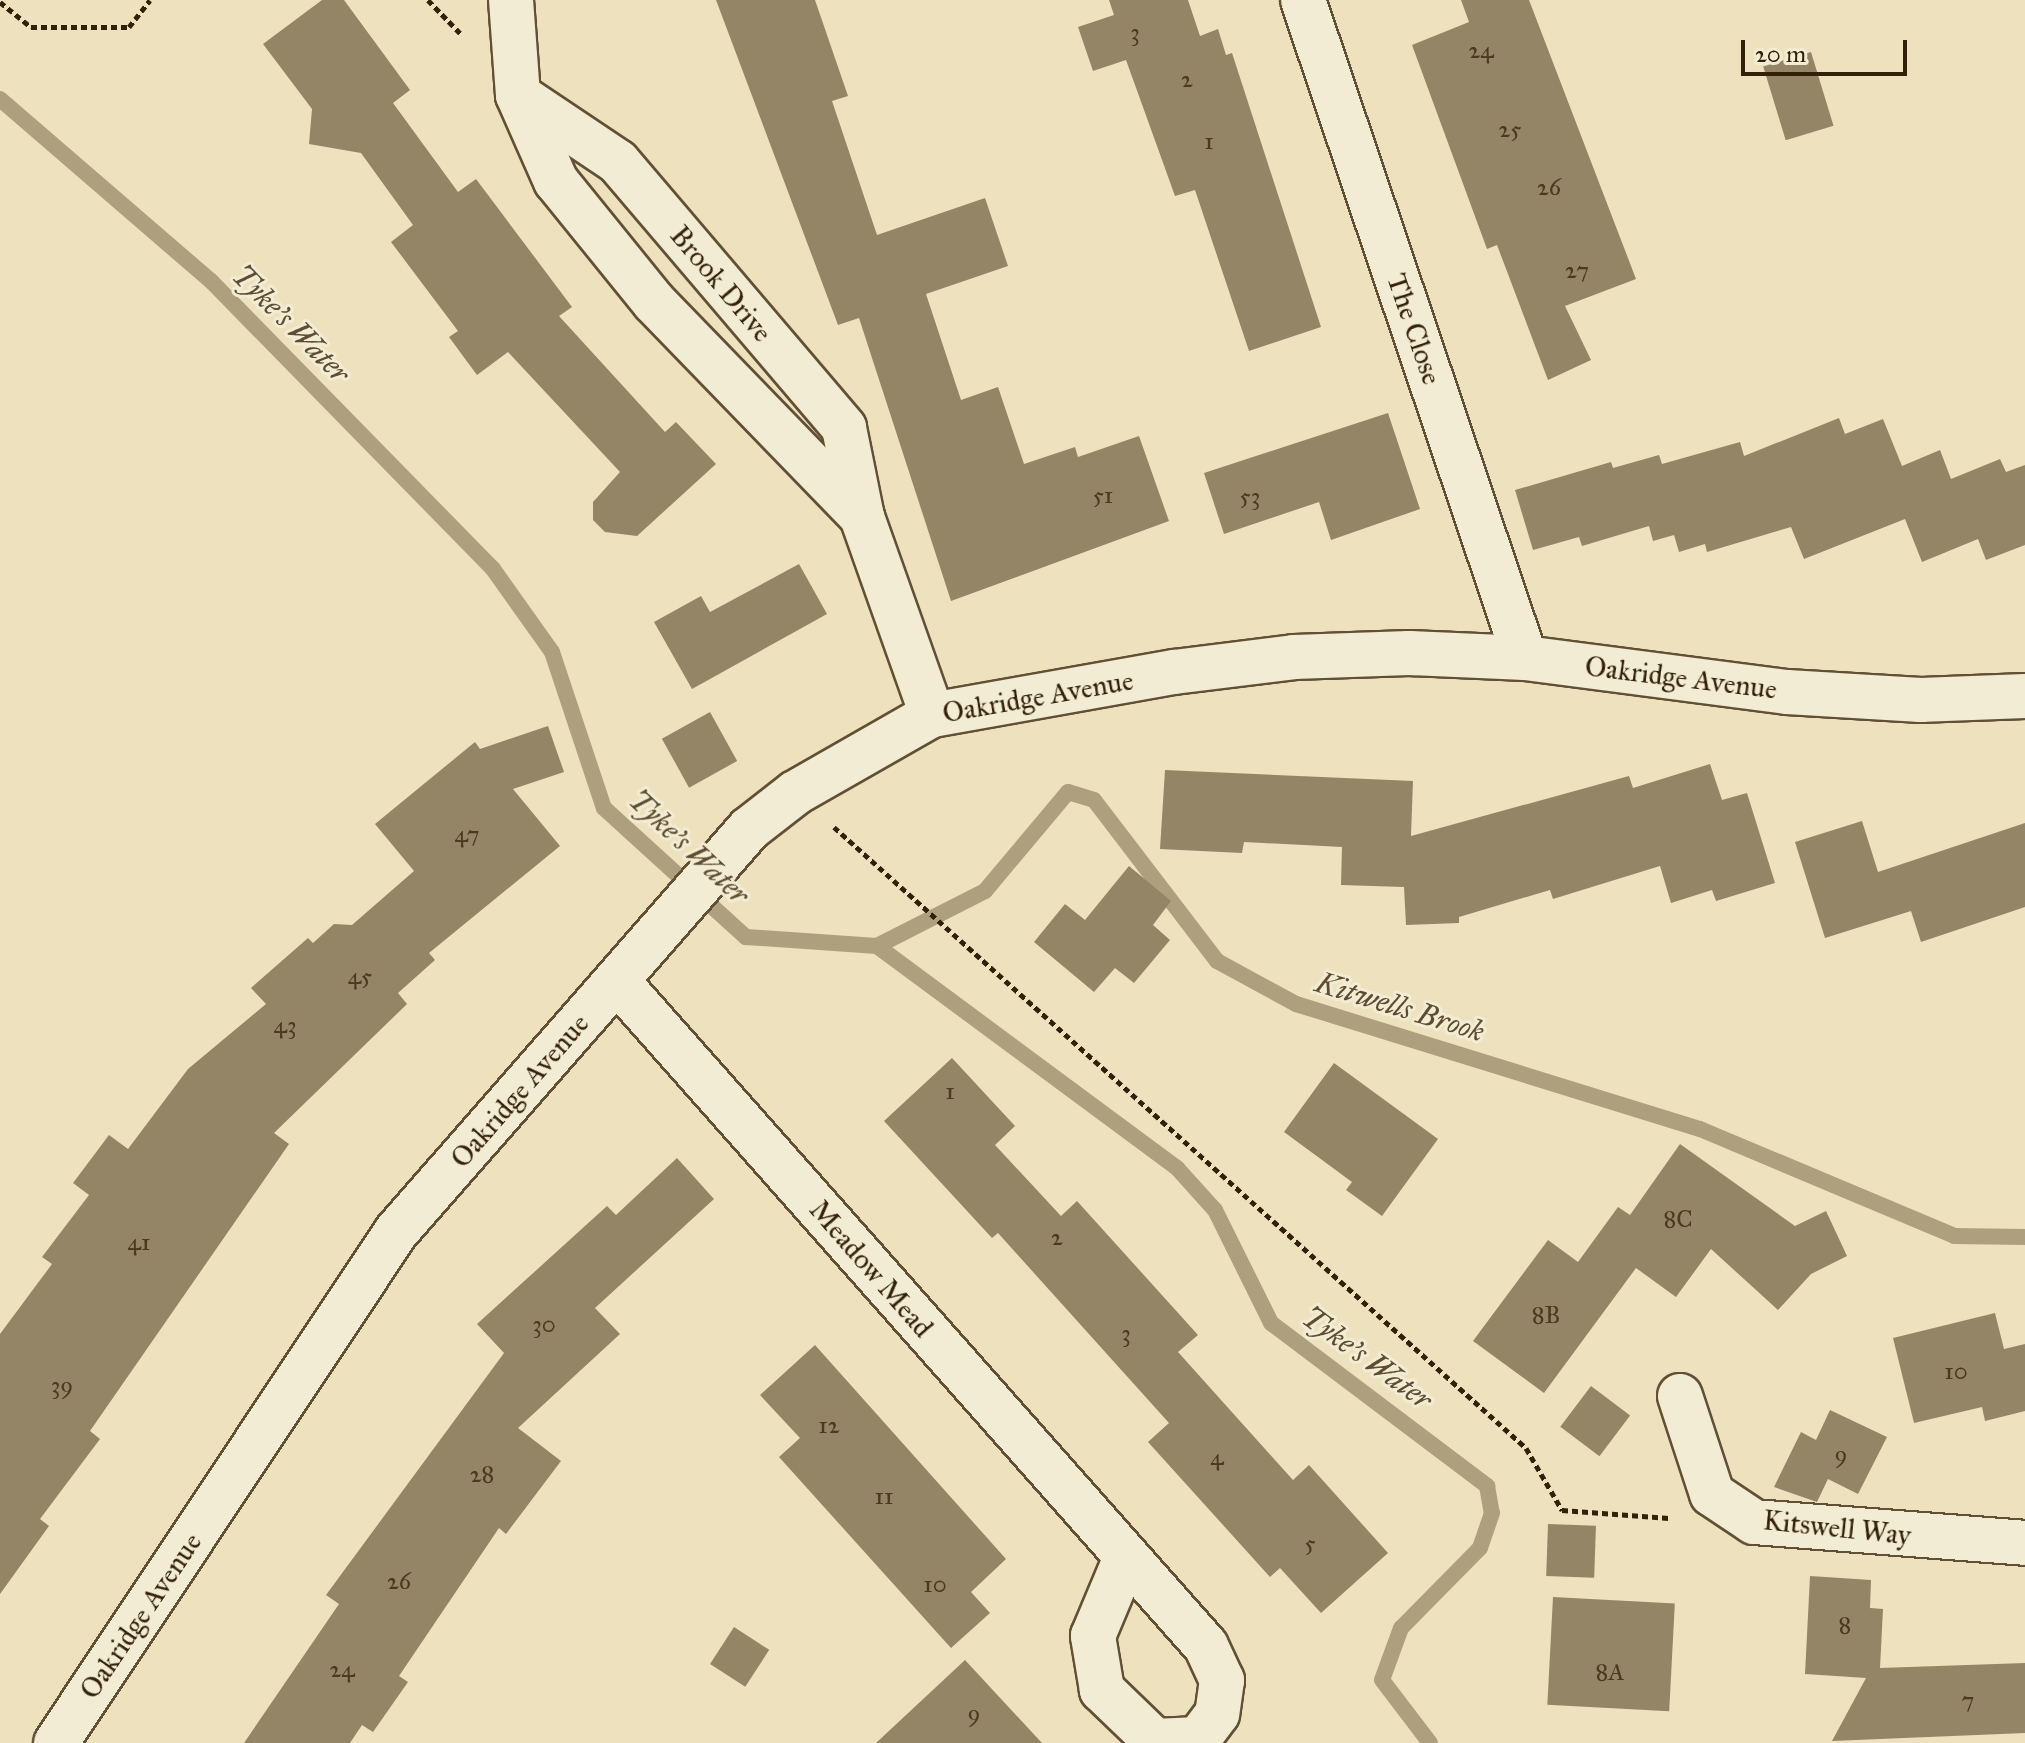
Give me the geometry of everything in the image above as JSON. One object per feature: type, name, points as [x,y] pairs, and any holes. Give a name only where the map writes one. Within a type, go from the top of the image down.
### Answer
[{"type":"street","name":"Brook Drive","points":[[511,0],[518,95],[556,181],[654,302],[862,517]]},
{"type":"street","name":"The Close","points":[[1303,0],[1525,658]]},
{"type":"street","name":"Brook Drive","points":[[518,95],[618,162],[844,428],[862,517],[932,715]]},
{"type":"street","name":"Oakridge Avenue","points":[[56,1743],[396,1232],[715,867],[795,793],[932,715],[1294,657],[1525,658],[1787,692],[1921,700],[2025,696]]},
{"type":"street","name":"Meadow Mead","points":[[617,981],[1126,1557]]},
{"type":"street","name":"Kitswell Way","points":[[1680,1396],[1712,1494],[1754,1522],[2025,1543]]},
{"type":"path","points":[[0,2],[31,27],[129,27],[150,0]]},
{"type":"path","points":[[795,793],[1526,1448],[1562,1510],[1754,1522]]},
{"type":"building","points":[[322,0],[344,0],[410,90],[393,103],[458,192],[476,179],[572,307],[559,316],[665,432],[676,422],[716,464],[637,536],[605,532],[593,520],[593,502],[620,472],[508,352],[477,375],[449,337],[458,331],[391,242],[413,225],[361,153],[309,144],[312,109],[263,44]]},
{"type":"building","points":[[716,0],[815,0],[848,96],[832,101],[877,235],[985,198],[1008,266],[926,294],[961,400],[998,387],[1024,464],[1075,447],[1078,457],[1139,436],[1169,521],[951,601],[859,318],[838,325]]},
{"type":"building","points":[[1109,0],[1188,0],[1200,36],[1218,29],[1226,55],[1232,53],[1321,327],[1249,351],[1195,190],[1175,196],[1126,60],[1093,71],[1078,27],[1114,15]]},
{"type":"building","points":[[1461,0],[1529,0],[1636,279],[1565,306],[1591,360],[1548,380],[1497,245],[1487,249],[1412,45],[1469,22]]},
{"type":"building","points":[[1811,52],[1834,126],[1786,140],[1763,67]]},
{"type":"building","points":[[1388,413],[1420,509],[1331,540],[1319,502],[1224,534],[1204,473]]},
{"type":"building","points":[[1839,418],[1845,434],[1883,419],[1902,466],[1940,450],[1951,479],[2000,459],[2006,472],[2025,465],[2025,545],[1986,560],[1978,539],[1922,562],[1905,519],[1804,559],[1791,527],[1707,552],[1705,544],[1679,552],[1674,535],[1653,541],[1649,526],[1582,546],[1579,537],[1533,550],[1515,490],[1611,462],[1613,468],[1659,455],[1662,464],[1740,442],[1744,456]]},
{"type":"building","points":[[799,564],[827,614],[692,689],[654,622],[701,596],[710,612]]},
{"type":"building","points":[[710,712],[737,761],[689,788],[662,739]]},
{"type":"building","points":[[548,726],[564,772],[513,789],[560,846],[429,953],[435,960],[398,993],[407,1004],[274,1133],[289,1144],[90,1431],[100,1439],[40,1519],[49,1526],[0,1594],[0,1334],[52,1264],[42,1257],[89,1195],[73,1183],[109,1135],[128,1149],[188,1069],[266,1004],[251,988],[308,938],[313,943],[334,924],[352,925],[414,871],[375,824],[475,742],[480,749]]},
{"type":"building","points":[[1710,764],[1722,800],[1747,793],[1775,883],[1716,901],[1712,890],[1671,903],[1660,866],[1553,899],[1550,890],[1459,917],[1459,923],[1406,925],[1404,887],[1341,885],[1342,847],[1244,842],[1242,853],[1160,849],[1165,770],[1413,781],[1411,836],[1629,776],[1633,788]]},
{"type":"building","points":[[1862,821],[1878,872],[2025,823],[2025,907],[1921,942],[1911,911],[1825,938],[1795,842]]},
{"type":"building","points":[[1129,866],[1171,901],[1153,925],[1170,940],[1134,983],[1115,968],[1094,992],[1034,942],[1065,904],[1085,920]]},
{"type":"building","points":[[952,1058],[1015,1126],[995,1145],[1061,1216],[1077,1201],[1198,1335],[1178,1352],[1293,1480],[1309,1465],[1388,1553],[1321,1613],[1280,1568],[1270,1577],[1148,1442],[1169,1423],[998,1233],[992,1238],[884,1121]]},
{"type":"building","points":[[1334,1063],[1438,1139],[1382,1216],[1346,1190],[1352,1182],[1284,1132]]},
{"type":"building","points":[[1680,1144],[1795,1226],[1826,1211],[1847,1256],[1811,1274],[1778,1310],[1711,1249],[1676,1297],[1636,1268],[1544,1393],[1473,1341],[1548,1240],[1578,1262],[1618,1207],[1630,1215]]},
{"type":"building","points":[[677,1158],[714,1199],[595,1308],[620,1334],[518,1428],[561,1461],[506,1534],[499,1528],[399,1676],[408,1682],[373,1732],[362,1725],[350,1743],[244,1743],[339,1604],[326,1595],[504,1353],[477,1324],[607,1206],[616,1215]]},
{"type":"building","points":[[1995,1313],[2004,1349],[2025,1344],[2025,1411],[1985,1421],[1982,1407],[1914,1423],[1893,1338]]},
{"type":"building","points":[[815,1345],[1006,1559],[971,1592],[990,1613],[951,1648],[779,1457],[800,1438],[760,1395]]},
{"type":"building","points":[[1591,1386],[1630,1415],[1599,1456],[1560,1427]]},
{"type":"building","points":[[1830,1410],[1887,1437],[1858,1494],[1828,1479],[1817,1502],[1774,1487],[1801,1432],[1816,1440]]},
{"type":"building","points":[[1548,1524],[1596,1526],[1594,1578],[1546,1576]]},
{"type":"building","points":[[1810,1576],[1871,1580],[1870,1608],[1883,1609],[1880,1668],[2025,1663],[2025,1733],[1832,1741],[1866,1678],[1805,1674]]},
{"type":"building","points":[[1553,1597],[1675,1603],[1669,1711],[1547,1705]]},
{"type":"building","points":[[734,1627],[769,1650],[745,1687],[710,1664]]},
{"type":"building","points":[[965,1660],[1042,1743],[876,1743]]},
{"type":"waterway","name":"Tyke's Water","points":[[0,99],[211,281],[493,569],[552,652],[604,808],[746,937],[877,946],[1177,1168],[1215,1210],[1271,1323],[1487,1486],[1492,1513],[1480,1548],[1401,1628],[1382,1680],[1430,1743]]},
{"type":"waterway","name":"Kitwells Brook","points":[[877,946],[985,891],[1068,792],[1094,800],[1217,961],[1296,1004],[1700,1129],[1954,1236],[2025,1237]]}]
